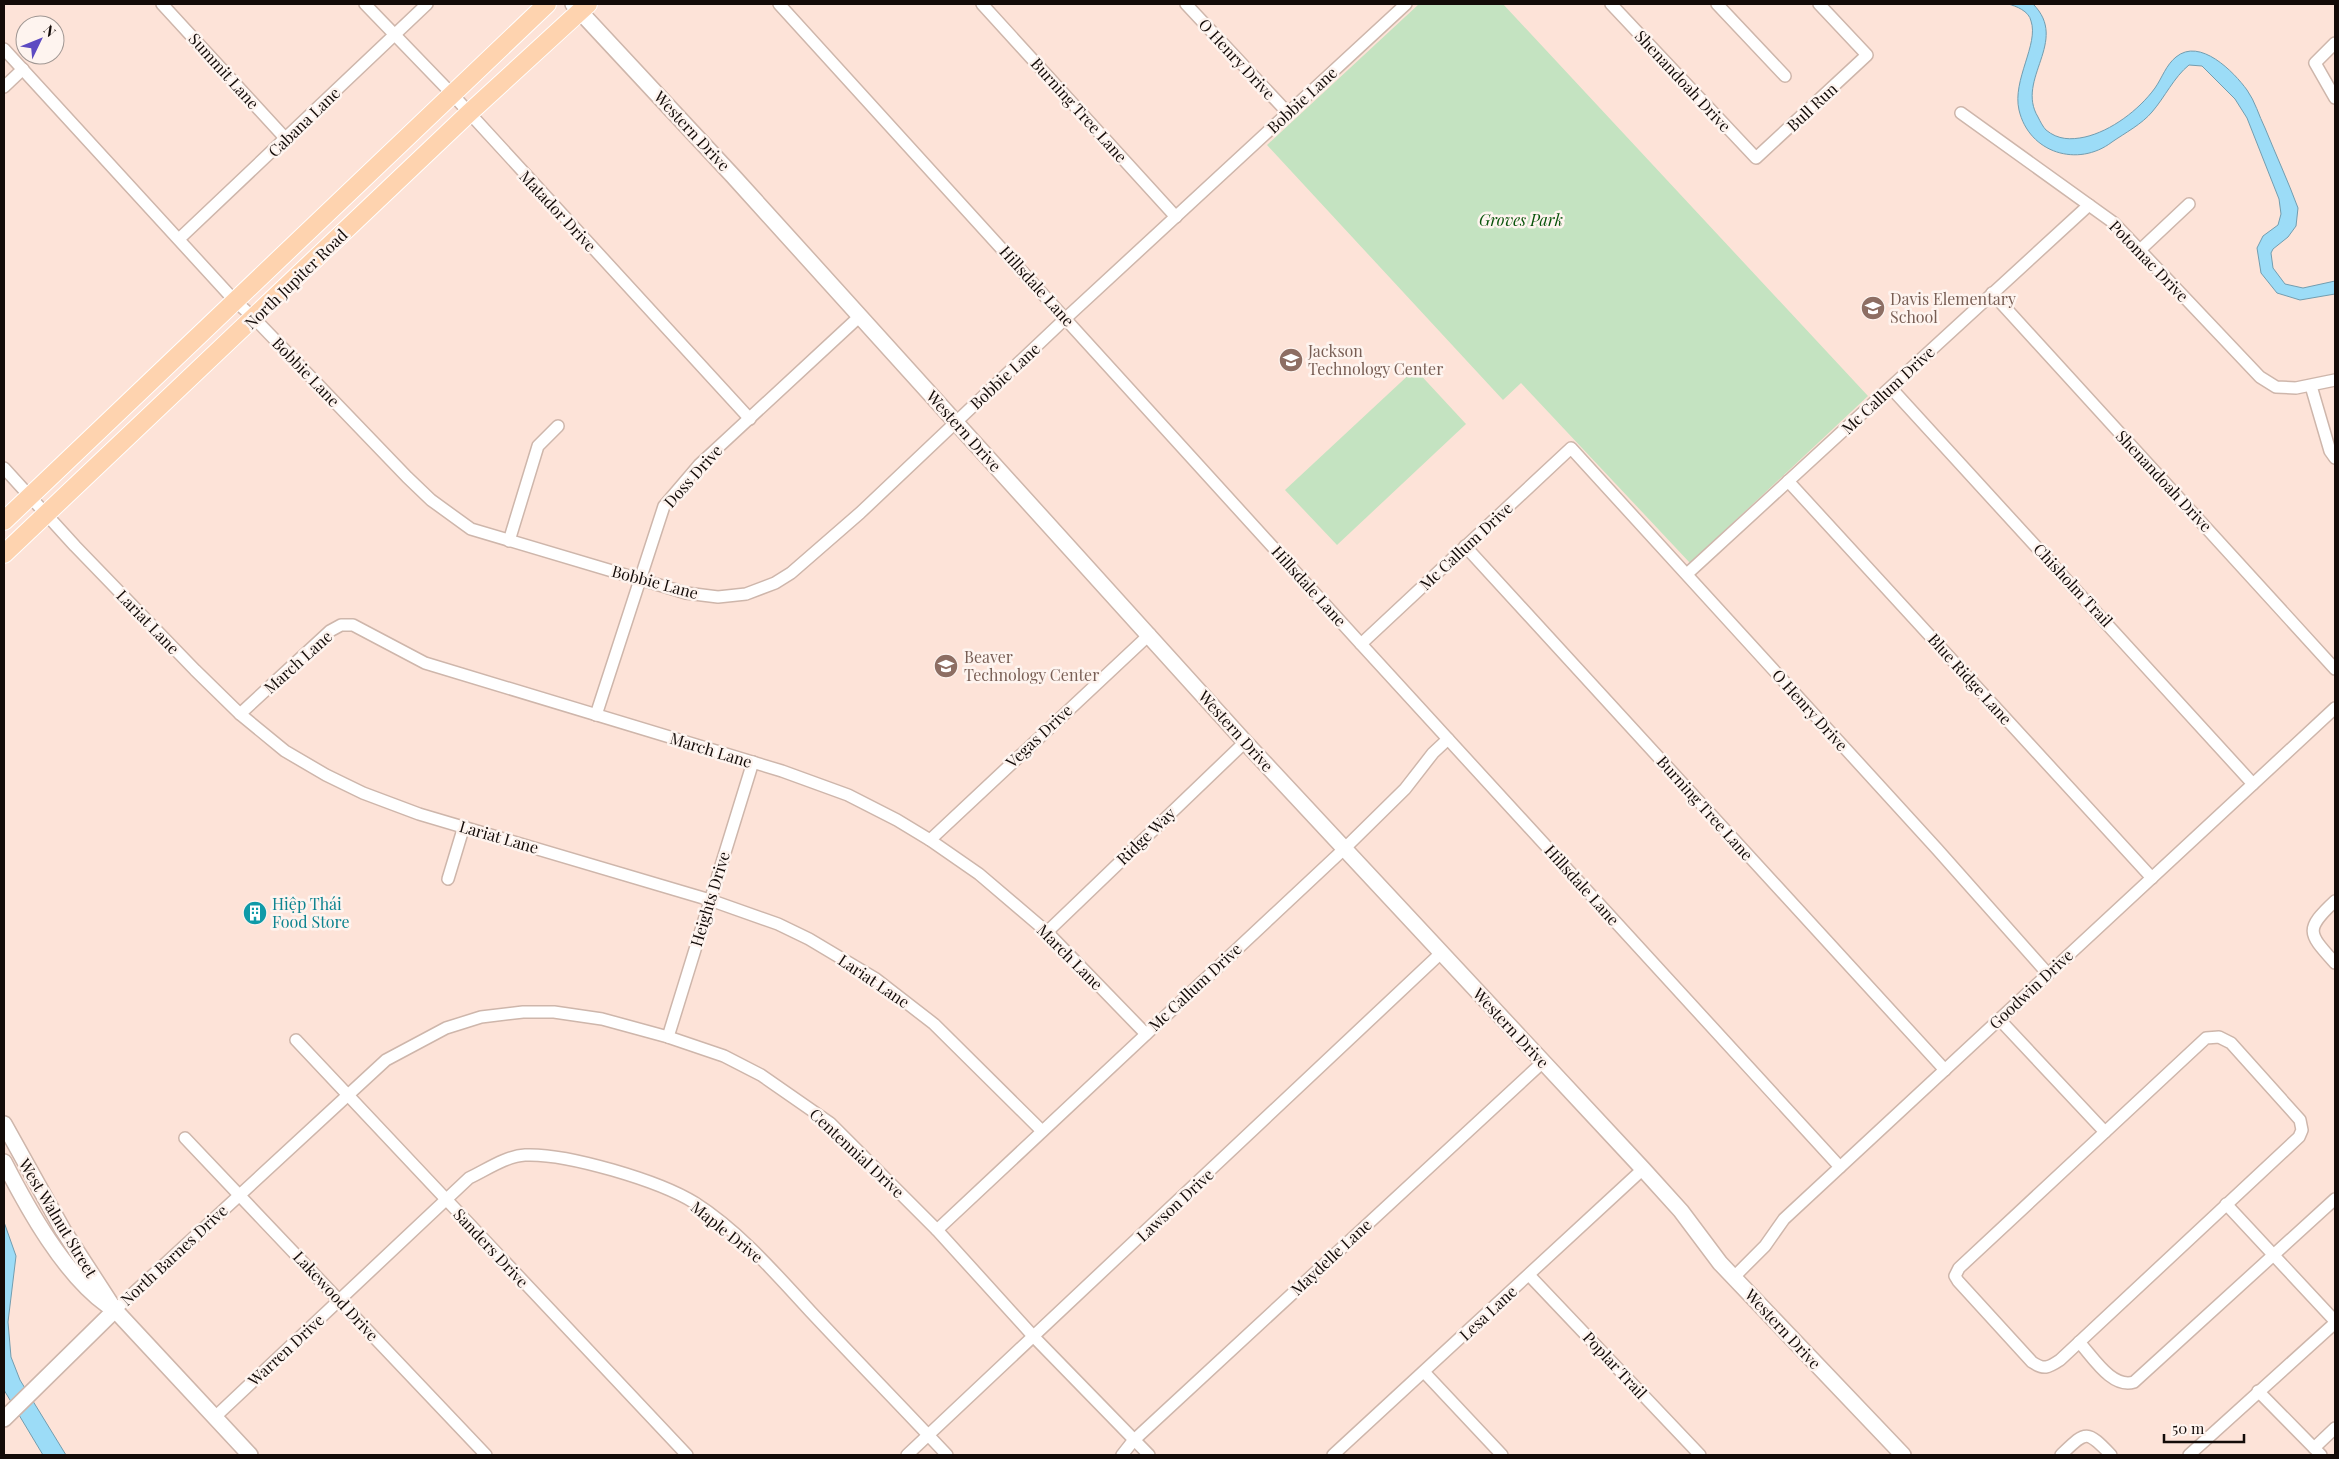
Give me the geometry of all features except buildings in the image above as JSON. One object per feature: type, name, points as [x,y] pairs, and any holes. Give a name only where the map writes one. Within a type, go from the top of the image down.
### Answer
[{"type":"main road","name":"North Jupiter Road","points":[[4,521],[547,4]]},
{"type":"main road","name":"North Jupiter Road","points":[[4,554],[469,114],[580,6]]},
{"type":"street","name":"Summit Lane","points":[[162,4],[286,139]]},
{"type":"street","name":"Matador Drive","points":[[365,4],[452,94],[750,419]]},
{"type":"street","name":"Cabana Lane","points":[[179,239],[427,4]]},
{"type":"street","name":"Hillsdale Lane","points":[[779,4],[1840,1167]]},
{"type":"street","name":"Burning Tree Lane","points":[[982,4],[1176,217]]},
{"type":"street","name":"O Henry Drive","points":[[1186,4],[1288,113]]},
{"type":"street","name":"Bobbie Lane","points":[[4,49],[234,300],[254,318],[431,500],[471,529],[686,593],[718,597],[746,594],[775,583],[791,572],[860,513],[1066,318],[1405,4]]},
{"type":"street","name":"Shenandoah Drive","points":[[1610,4],[1756,158]]},
{"type":"street","points":[[1717,4],[1785,76]]},
{"type":"street","name":"Bull Run","points":[[1756,158],[1867,56],[1819,4]]},
{"type":"street","name":"Western Drive","points":[[580,6],[1150,634],[1245,742],[1643,1169],[1681,1211],[1720,1263],[1902,1455]]},
{"type":"street","points":[[2335,43],[2315,63],[2335,98]]},
{"type":"street","points":[[4,87],[23,69]]},
{"type":"street","name":"Potomac Drive","points":[[1961,113],[2114,223],[2260,377],[2276,387],[2296,388],[2335,380]]},
{"type":"street","points":[[2140,250],[2189,204]]},
{"type":"street","name":"Mc Callum Drive","points":[[1687,574],[2089,205]]},
{"type":"street","name":"Shenandoah Drive","points":[[1992,293],[2335,669]]},
{"type":"street","name":"Doss Drive","points":[[596,715],[664,506],[699,465],[860,316]]},
{"type":"street","points":[[2311,386],[2330,451],[2335,458]]},
{"type":"street","name":"Chisholm Trail","points":[[1891,388],[2253,784]]},
{"type":"street","points":[[509,541],[538,446],[558,426]]},
{"type":"street","name":"O Henry Drive","points":[[1571,448],[1937,849],[2048,974]]},
{"type":"street","name":"Mc Callum Drive","points":[[1361,644],[1571,448]]},
{"type":"street","name":"Lariat Lane","points":[[4,468],[46,514],[240,714],[285,751],[326,775],[363,793],[419,814],[710,900],[786,927],[809,938],[876,979],[934,1024],[1042,1132]]},
{"type":"street","name":"Blue Ridge Lane","points":[[1788,482],[2152,878]]},
{"type":"street","name":"Burning Tree Lane","points":[[1465,546],[1945,1070]]},
{"type":"street","name":"March Lane","points":[[240,714],[330,631],[341,625],[353,625],[425,663],[753,762],[848,795],[897,820],[979,874],[1047,932],[1146,1034]]},
{"type":"street","name":"Vegas Drive","points":[[930,840],[1150,634]]},
{"type":"street","name":"Goodwin Drive","points":[[1734,1277],[1765,1246],[1784,1220],[2335,708]]},
{"type":"street","name":"Mc Callum Drive","points":[[937,1230],[1344,849],[1405,789],[1433,753],[1448,739]]},
{"type":"street","name":"Ridge Way","points":[[1047,932],[1245,742]]},
{"type":"street","name":"Heights Drive","points":[[668,1037],[753,762]]},
{"type":"street","points":[[448,879],[464,826]]},
{"type":"street","points":[[2335,901],[2316,919],[2313,932],[2317,943],[2335,963]]},
{"type":"street","name":"Lawson Drive","points":[[906,1455],[1034,1337],[1441,953]]},
{"type":"street","name":"Centennial Drive","points":[[347,1093],[386,1060],[446,1028],[482,1017],[523,1012],[554,1012],[602,1018],[724,1056],[761,1075],[830,1123],[937,1230],[1034,1337],[1133,1441],[1149,1455]]},
{"type":"street","points":[[1999,1019],[2105,1132]]},
{"type":"street","points":[[2219,1037],[2231,1043],[2300,1120],[2302,1130],[2299,1137],[2060,1360],[2048,1368],[2042,1368],[2032,1362],[1956,1276],[1959,1268],[2105,1132],[2206,1038],[2219,1037]]},
{"type":"street","name":"Sanders Drive","points":[[296,1040],[687,1455]]},
{"type":"street","name":"Maydelle Lane","points":[[1122,1455],[1133,1441],[1542,1062]]},
{"type":"street","name":"North Barnes Drive","points":[[7,1415],[115,1310],[347,1093]]},
{"type":"street","name":"West Walnut Street","points":[[4,1124],[63,1230],[115,1310],[250,1455]]},
{"type":"street","name":"Lakewood Drive","points":[[185,1138],[240,1193],[486,1455]]},
{"type":"street","points":[[4,1139],[26,1164]]},
{"type":"street","name":"Maple Drive","points":[[445,1200],[469,1178],[508,1160],[524,1155],[578,1160],[664,1189],[694,1203],[725,1226],[768,1267],[947,1455]]},
{"type":"street","name":"West Walnut Street","points":[[4,1162],[30,1211],[53,1244],[89,1291],[115,1310]]},
{"type":"street","name":"Lesa Lane","points":[[1333,1455],[1643,1169]]},
{"type":"street","points":[[2079,1342],[2116,1381],[2126,1384],[2134,1382],[2335,1199]]},
{"type":"street","name":"Warren Drive","points":[[214,1417],[445,1200]]},
{"type":"street","points":[[2197,1453],[2258,1391],[2335,1322],[2226,1204]]},
{"type":"street","name":"Poplar Trail","points":[[1529,1275],[1700,1455]]},
{"type":"street","points":[[1424,1372],[1502,1455]]},
{"type":"street","points":[[2258,1391],[2317,1451],[2335,1428]]},
{"type":"street","points":[[2061,1455],[2080,1437],[2086,1436],[2095,1438],[2111,1455]]},
{"type":"green space","name":"Groves Park","points":[[1419,4],[1503,4],[1868,396],[1690,563],[1521,383],[1503,400],[1267,145]]},
{"type":"green space","points":[[1415,369],[1466,424],[1337,545],[1285,490]]},
{"type":"water","points":[[2008,4],[2033,4],[2043,18],[2046,32],[2045,46],[2036,74],[2033,103],[2045,129],[2060,137],[2075,139],[2085,137],[2114,125],[2141,104],[2155,88],[2173,60],[2185,52],[2195,51],[2206,54],[2225,66],[2234,74],[2252,99],[2298,208],[2296,226],[2288,237],[2273,249],[2271,253],[2273,268],[2285,284],[2303,288],[2335,281],[2335,294],[2300,300],[2277,293],[2261,273],[2257,248],[2263,236],[2278,225],[2281,214],[2279,199],[2247,118],[2235,99],[2202,66],[2189,65],[2179,75],[2148,116],[2099,150],[2085,154],[2070,155],[2044,146],[2033,137],[2024,125],[2018,99],[2019,87],[2032,40],[2031,21],[2028,14]]},
{"type":"water","points":[[4,1222],[16,1256],[8,1322],[11,1357],[20,1380],[66,1455],[43,1455],[4,1390]]},
{"type":"place","name":"Davis Elementary School","points":[[1873,308]]},
{"type":"place","name":"Jackson Technology Center","points":[[1291,360]]},
{"type":"place","name":"Beaver Technology Center","points":[[946,666]]},
{"type":"place","name":"Hiệp Thái Food Store","points":[[255,913]]}]
